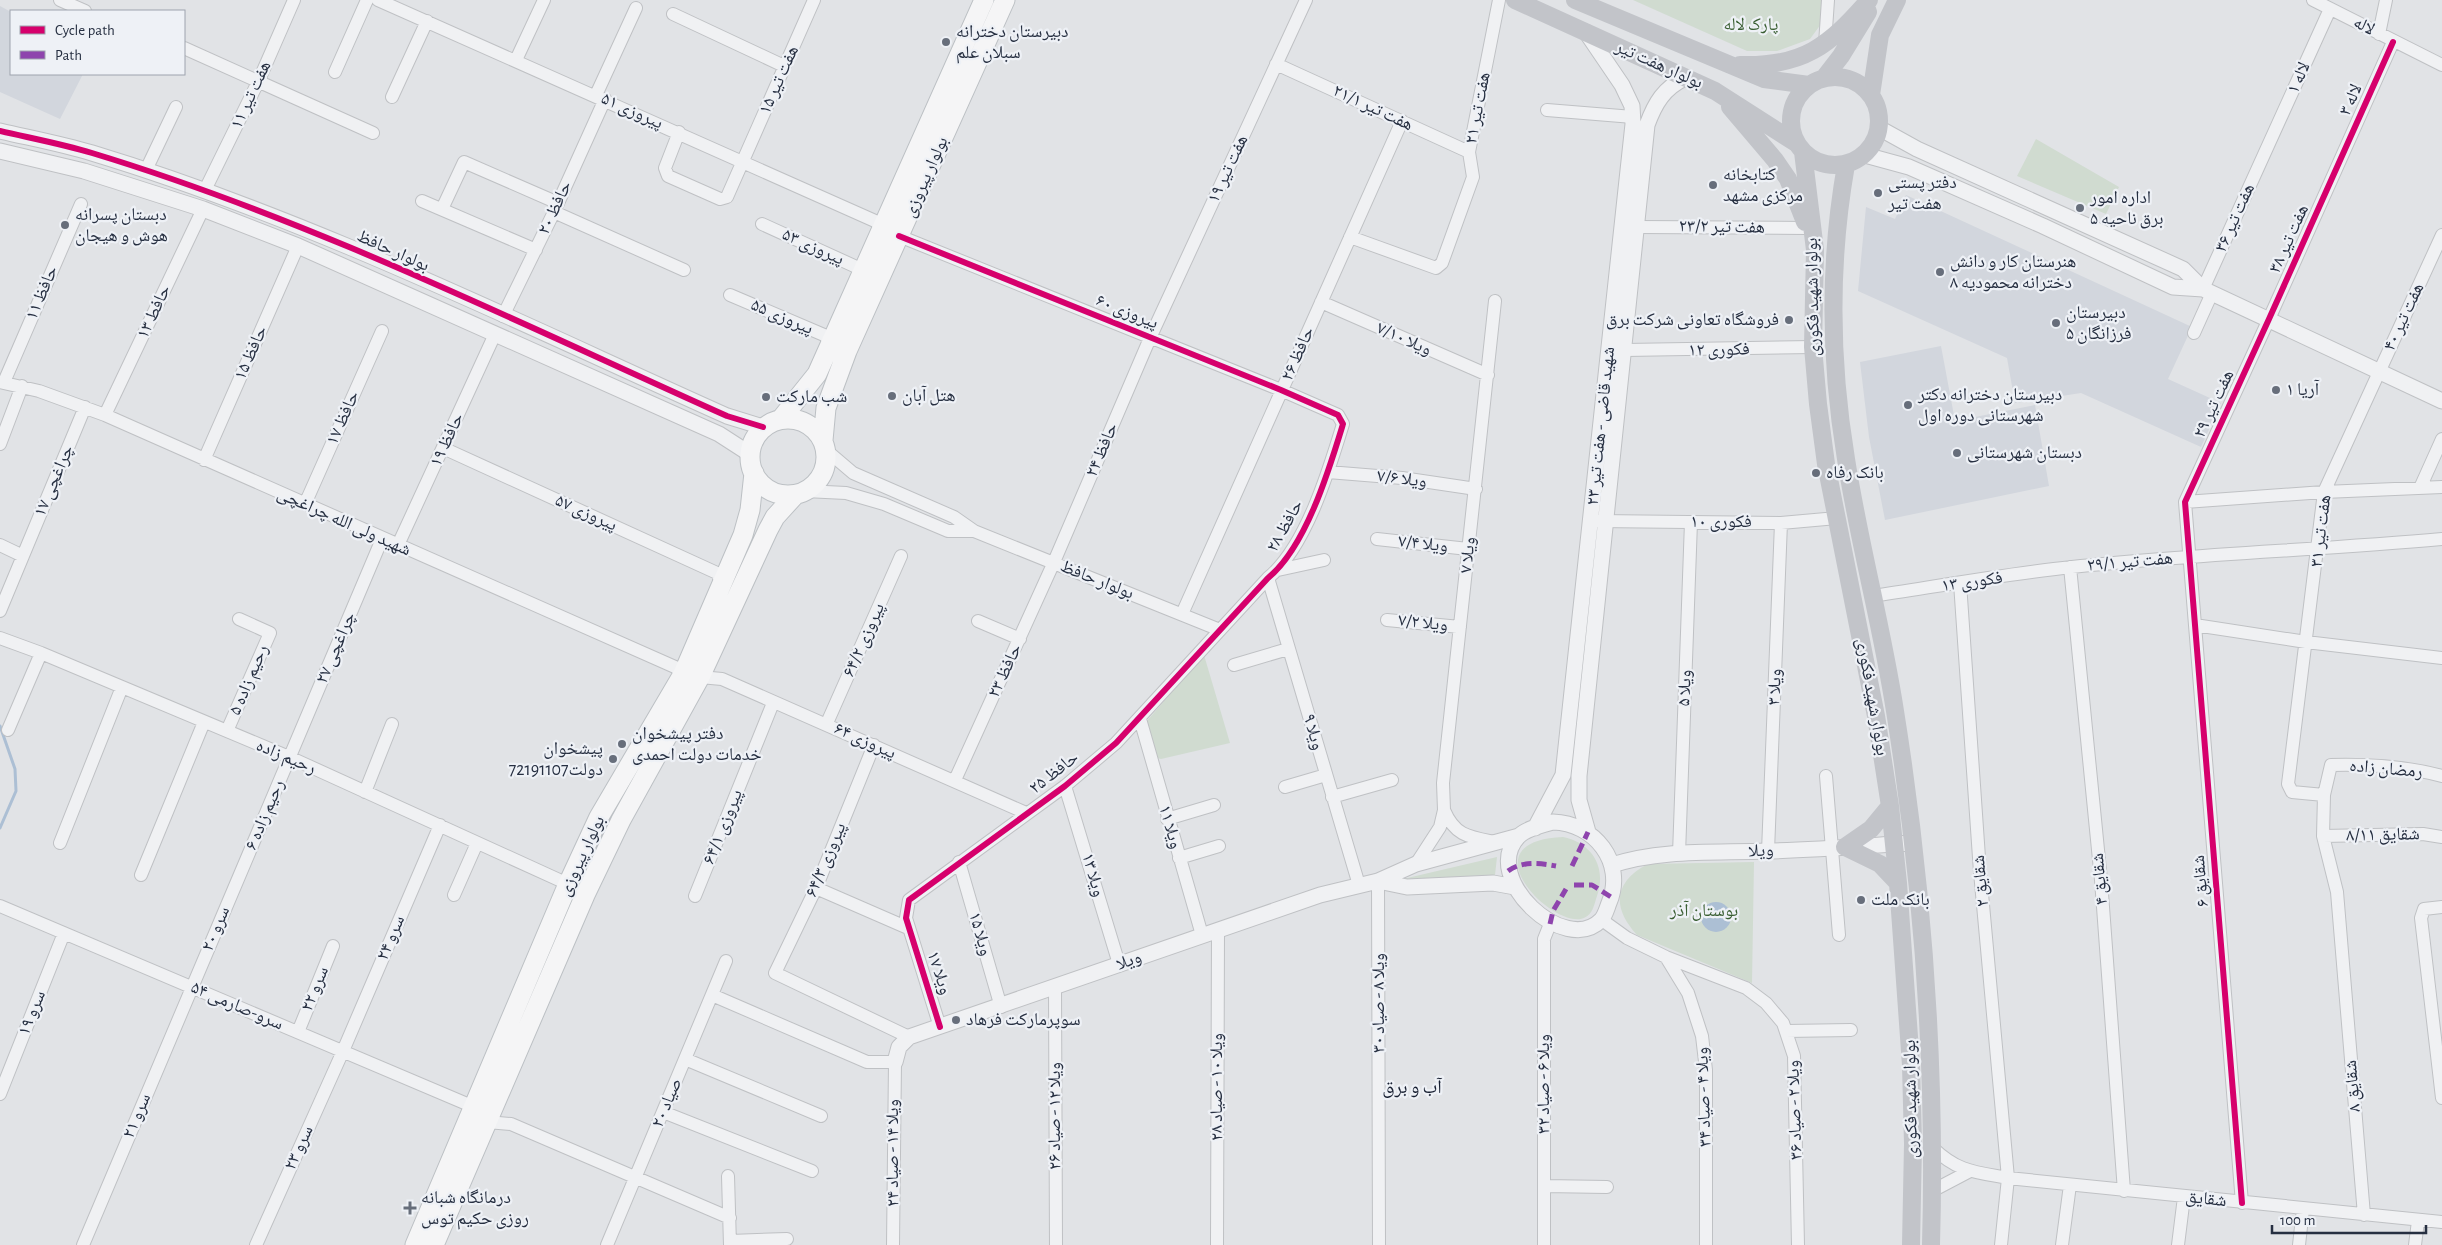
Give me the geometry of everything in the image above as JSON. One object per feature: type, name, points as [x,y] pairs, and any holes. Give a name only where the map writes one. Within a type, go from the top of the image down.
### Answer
[{"type":"main road","name":"بولوار پیروزی","points":[[781,419],[817,374],[984,0]]},
{"type":"main road","name":"بولوار پیروزی","points":[[824,445],[826,408],[847,351],[1005,0]]},
{"type":"main road","name":"بولوار هفت تیر","points":[[1515,0],[1715,91],[1799,147]]},
{"type":"main road","name":"بولوار هفت تیر","points":[[1575,0],[1592,5],[1764,79],[1816,81]]},
{"type":"main road","points":[[1728,64],[1760,66],[1784,62],[1806,55],[1825,44],[1869,0]]},
{"type":"main road","points":[[1816,81],[1837,76],[1850,79],[1862,85],[1871,95],[1878,111],[1879,128],[1872,146],[1865,155],[1846,165],[1822,164],[1799,147],[1790,119],[1793,106],[1799,94],[1816,81],[1842,56],[1874,0]]},
{"type":"main road","points":[[1871,95],[1880,35],[1897,0]]},
{"type":"main road","points":[[1862,23],[1862,30],[1867,36],[1874,38],[1880,35]]},
{"type":"main road","points":[[1715,91],[1775,160],[1788,179],[1815,250]]},
{"type":"main road","name":"بولوار شهید فکوری","points":[[1799,147],[1815,250],[1813,347],[1826,464],[1876,716],[1890,806],[1898,883],[1912,1065],[1913,1144],[1910,1245]]},
{"type":"main road","name":"بولوار شهید فکوری","points":[[1846,165],[1838,210],[1834,346],[1846,460],[1895,712],[1924,954],[1934,1148],[1931,1245]]},
{"type":"main road","points":[[791,418],[806,422],[818,432],[824,445],[827,460],[820,478],[800,493],[776,493],[759,482],[754,473],[750,454],[752,444],[763,427],[781,419],[791,418]]},
{"type":"main road","name":"بولوار پیروزی","points":[[415,1245],[568,884],[601,813],[692,676],[722,584],[743,535],[750,510],[754,473]]},
{"type":"main road","name":"بولوار پیروزی","points":[[434,1245],[585,894],[692,676],[768,530],[775,517],[800,493]]},
{"type":"main road","points":[[1838,847],[1871,829],[1890,806]]},
{"type":"main road","points":[[1838,847],[1880,864],[1898,883]]},
{"type":"street","points":[[60,0],[83,10]]},
{"type":"street","name":"هفت تیر ۱۱","points":[[205,190],[259,80],[294,0]]},
{"type":"street","points":[[334,72],[367,0]]},
{"type":"street","name":"پیروزی ۵۱","points":[[378,0],[601,97],[875,220],[882,228]]},
{"type":"street","points":[[516,60],[544,0]]},
{"type":"street","name":"هفت تیر ۱۹","points":[[1150,338],[1306,0]]},
{"type":"street","name":"هفت تیر ۲۱","points":[[1350,237],[1436,268],[1442,264],[1473,177],[1469,152],[1499,0]]},
{"type":"street","points":[[1825,44],[1828,0]]},
{"type":"street","name":"لاله","points":[[2313,0],[2393,42],[2442,65]]},
{"type":"street","points":[[2379,34],[2386,0]]},
{"type":"street","name":"هفت تیر ۱۵","points":[[679,132],[665,168],[668,176],[720,199],[728,197],[810,1]]},
{"type":"street","name":"حافظ ۲۰","points":[[503,316],[556,207],[636,8]]},
{"type":"street","name":"لاله ۱","points":[[2268,147],[2330,9]]},
{"type":"street","points":[[673,14],[784,66]]},
{"type":"street","points":[[392,97],[426,21]]},
{"type":"street","points":[[1586,32],[1611,66],[1632,111]]},
{"type":"street","name":"لاله ۳","points":[[2336,170],[2393,42]]},
{"type":"street","points":[[185,48],[259,80],[373,133]]},
{"type":"street","name":"هفت تیر ۲۱/۱","points":[[1276,64],[1469,152]]},
{"type":"street","name":"شهید قاضی - هفت تیر ۲۳","points":[[1535,828],[1563,775],[1598,521],[1625,350],[1647,125],[1653,109],[1664,91],[1686,78]]},
{"type":"street","points":[[1547,110],[1632,111],[1644,102],[1653,109]]},
{"type":"street","points":[[146,170],[176,107]]},
{"type":"street","name":"شهید قاضی - هفت تیر ۲۳","points":[[1588,832],[1579,800],[1579,776],[1632,111]]},
{"type":"street","name":"حافظ ۲۶","points":[[1182,614],[1402,121]]},
{"type":"street","points":[[1879,128],[1917,149],[2052,208],[2182,269],[2208,291],[2380,370],[2442,401]]},
{"type":"street","name":"بولوار حافظ","points":[[0,131],[90,152],[205,190],[303,227],[727,416],[763,427]]},
{"type":"street","name":"هفت تیر ۳۶","points":[[2194,332],[2208,291],[2268,147]]},
{"type":"street","name":"بولوار حافظ","points":[[0,151],[84,171],[203,210],[298,246],[719,434],[750,454]]},
{"type":"street","points":[[1865,155],[1910,167],[2043,226],[2173,287],[2208,291]]},
{"type":"street","points":[[442,209],[464,162],[684,270]]},
{"type":"street","name":"هفت تیر ۳۸","points":[[2269,319],[2336,170]]},
{"type":"street","points":[[422,201],[536,250]]},
{"type":"street","name":"حافظ ۱۱","points":[[2,382],[81,204]]},
{"type":"street","points":[[2043,226],[2052,208]]},
{"type":"street","name":"حافط ۱۳","points":[[105,415],[203,210]]},
{"type":"street","name":"پیروزی ۵۳","points":[[762,224],[863,270]]},
{"type":"street","name":"هفت تیر ۲۳/۲","points":[[1637,226],[1807,228]]},
{"type":"street","name":"پیروزی ۶۰","points":[[899,236],[1281,390],[1341,418]]},
{"type":"street","name":"هفت تیر ۴۰","points":[[2380,370],[2442,236]]},
{"type":"street","name":"حافظ ۱۵","points":[[204,460],[298,246]]},
{"type":"street","name":"پیروزی ۵۵","points":[[730,295],[824,335],[832,342]]},
{"type":"street","name":"ویلا ۷","points":[[1444,810],[1443,783],[1496,301]]},
{"type":"street","name":"ویلا ۷/۱۰","points":[[1321,302],[1488,375]]},
{"type":"street","name":"هفت تیر ۲۹","points":[[2185,502],[2269,319]]},
{"type":"street","name":"حافظ ۱۷","points":[[305,504],[382,331]]},
{"type":"street","name":"حافظ ۱۹","points":[[398,545],[495,334]]},
{"type":"street","name":"حافظ ۲۴","points":[[1054,562],[1150,338]]},
{"type":"street","name":"فکوری ۱۲","points":[[1625,350],[1813,347]]},
{"type":"street","name":"هفت تیر ۳۱","points":[[2324,795],[2292,792],[2288,784],[2324,492],[2380,370]]},
{"type":"street","name":"شهید ولی الله چراغچی","points":[[2,382],[22,386],[105,415],[692,676]]},
{"type":"street","points":[[0,444],[22,386]]},
{"type":"street","name":"چراغچی ۱۷","points":[[0,611],[85,407]]},
{"type":"street","name":"حافظ ۲۸","points":[[1220,630],[1273,574],[1305,526],[1328,472],[1343,424],[1341,418]]},
{"type":"street","points":[[2420,488],[2442,439]]},
{"type":"street","points":[[824,445],[853,473],[954,516],[974,531]]},
{"type":"street","name":"پیروزی ۵۷","points":[[443,448],[717,573],[722,584]]},
{"type":"street","name":"ویلا ۷/۶","points":[[1328,472],[1402,478],[1476,489]]},
{"type":"street","points":[[2185,502],[2280,494],[2442,487]]},
{"type":"street","points":[[800,493],[846,493],[884,504],[948,531],[974,531]]},
{"type":"street","name":"شقایق ۶","points":[[2185,502],[2242,1203]]},
{"type":"street","name":"فکوری ۱۰","points":[[1598,521],[1781,522],[1837,518]]},
{"type":"street","name":"ویلا ۵","points":[[1679,854],[1691,522]]},
{"type":"street","name":"ویلا ۳","points":[[1768,851],[1781,522]]},
{"type":"street","name":"بولوار حافظ","points":[[974,531],[1220,630]]},
{"type":"street","name":"چراغچی ۲۷","points":[[290,758],[382,539]]},
{"type":"street","name":"ویلا ۷/۴","points":[[1377,539],[1468,549]]},
{"type":"street","name":"هفت تیر ۲۹/۱","points":[[2070,567],[2189,556],[2318,550],[2442,539]]},
{"type":"street","points":[[0,545],[23,556]]},
{"type":"street","name":"پیروزی ۶۴/۲","points":[[827,724],[900,556]]},
{"type":"street","points":[[1273,574],[1324,560]]},
{"type":"street","name":"حافظ ۲۳","points":[[955,780],[1054,562]]},
{"type":"street","name":"فکوری ۱۳","points":[[1873,596],[2070,567]]},
{"type":"street","name":"شقایق ۴","points":[[2070,567],[2101,880],[2124,1191]]},
{"type":"street","name":"ویلا ۹","points":[[1273,574],[1288,648],[1359,885]]},
{"type":"street","name":"شقایق ۲","points":[[1960,583],[1980,872],[2008,1178],[2001,1245]]},
{"type":"street","name":"رحیم زاده ۵","points":[[227,731],[270,632],[239,619]]},
{"type":"street","name":"ویلا ۷/۲","points":[[1387,620],[1460,627]]},
{"type":"street","points":[[978,621],[1020,639]]},
{"type":"street","points":[[2195,625],[2306,642],[2442,658]]},
{"type":"street","name":"حافظ ۲۵","points":[[908,928],[906,918],[909,900],[1065,786],[1116,743],[1220,630]]},
{"type":"street","name":"رحیم زاده","points":[[0,638],[41,653],[290,758],[568,884]]},
{"type":"street","points":[[1234,665],[1288,648]]},
{"type":"street","points":[[8,730],[41,653]]},
{"type":"street","name":"پیروزی ۶۴","points":[[692,676],[722,679],[773,703],[827,724],[955,780],[1026,813]]},
{"type":"street","points":[[60,843],[122,687]]},
{"type":"street","name":"پیروزی ۶۴/۱","points":[[695,896],[773,703]]},
{"type":"street","name":"ویلا ۱۱","points":[[1140,719],[1202,935]]},
{"type":"street","points":[[141,876],[204,722]]},
{"type":"street","points":[[366,792],[392,724]]},
{"type":"street","name":"پیروزی ۶۴/۳","points":[[874,745],[816,888],[775,973],[909,1037]]},
{"type":"street","name":"رحیم زاده ۶","points":[[241,872],[290,758]]},
{"type":"street","name":"رمضان زاده","points":[[2324,795],[2331,765],[2386,766],[2418,770],[2442,776]]},
{"type":"street","points":[[1285,788],[1326,775]]},
{"type":"street","points":[[1826,776],[1838,847],[1839,935]]},
{"type":"street","points":[[1332,797],[1392,780]]},
{"type":"street","name":"ویلا ۱۳","points":[[1065,786],[1119,964]]},
{"type":"street","name":"شقایق ۸","points":[[2324,795],[2324,836],[2337,892],[2364,1215]]},
{"type":"street","points":[[1168,819],[1214,805]]},
{"type":"street","points":[[1444,810],[1455,829],[1466,836],[1497,842]]},
{"type":"street","points":[[1416,864],[1440,827],[1444,810]]},
{"type":"street","points":[[1553,822],[1569,822],[1588,832],[1604,847],[1612,865],[1611,897],[1602,920],[1590,928],[1575,931],[1550,924],[1515,887],[1508,871],[1508,853],[1519,836],[1553,822]]},
{"type":"street","name":"سرو ۲۴","points":[[343,1051],[440,825]]},
{"type":"street","name":"شقایق ۸/۱۱","points":[[2324,836],[2423,834],[2442,837]]},
{"type":"street","name":"ویلا","points":[[909,1037],[1001,1007],[1320,894],[1378,881],[1416,864],[1519,836]]},
{"type":"street","points":[[454,895],[477,843]]},
{"type":"street","name":"ویلا","points":[[1612,865],[1637,857],[1911,843]]},
{"type":"street","points":[[1179,858],[1219,846]]},
{"type":"street","name":"ویلا ۱۵","points":[[959,862],[1001,1007]]},
{"type":"street","name":"سرو ۲۰","points":[[192,987],[241,872]]},
{"type":"street","name":"ویلا","points":[[1378,881],[1407,887],[1493,883],[1515,887]]},
{"type":"street","name":"ویلا ۸ - صیاد ۳۰","points":[[1378,881],[1379,1245]]},
{"type":"street","points":[[816,888],[908,928]]},
{"type":"street","name":"سرو-صارمی ۵۴","points":[[0,906],[467,1104],[471,1110]]},
{"type":"street","points":[[2442,907],[2424,909],[2422,918],[2440,1054],[2442,1098]]},
{"type":"street","name":"ویلا ۲ - صیاد ۳۶","points":[[1602,920],[1627,938],[1666,957],[1746,988],[1766,1003],[1783,1023],[1794,1056],[1798,1245]]},
{"type":"street","name":"ویلا ۶ - صیاد ۳۲","points":[[1544,1245],[1544,939],[1550,924]]},
{"type":"street","name":"ویلا ۱۷","points":[[908,928],[940,1027]]},
{"type":"street","name":"ویلا ۱۰ - صیاد ۲۸","points":[[1217,1245],[1218,930]]},
{"type":"street","name":"سرو ۱۹","points":[[0,1094],[64,933]]},
{"type":"street","name":"سرو ۲۲","points":[[298,1032],[333,946]]},
{"type":"street","name":"ویلا ۴ - صیاد ۳۴","points":[[1666,957],[1688,993],[1702,1036],[1706,1070],[1706,1245]]},
{"type":"street","name":"صیاد ۲۰","points":[[607,1245],[726,961]]},
{"type":"street","name":"سرو ۲۱","points":[[83,1245],[192,987]]},
{"type":"street","name":"ویلا ۱۲ - صیاد ۲۶","points":[[1055,987],[1056,1245]]},
{"type":"street","points":[[712,995],[867,1062],[895,1062],[899,1047],[909,1037]]},
{"type":"street","points":[[1786,1031],[1852,1030]]},
{"type":"street","name":"سرو ۲۳","points":[[256,1245],[343,1051]]},
{"type":"street","points":[[685,1060],[821,1116]]},
{"type":"street","name":"ویلا ۱۴ - صیاد ۲۴","points":[[893,1245],[895,1062]]},
{"type":"street","points":[[663,1112],[812,1171]]},
{"type":"street","points":[[487,1122],[510,1124],[730,1218]]},
{"type":"street","name":"شقایق","points":[[1934,1148],[1948,1162],[1970,1171],[2008,1178],[2442,1222]]},
{"type":"street","points":[[1932,1191],[1970,1171]]},
{"type":"street","points":[[728,1176],[730,1243],[787,1239]]},
{"type":"street","points":[[2062,1245],[2070,1185]]},
{"type":"street","points":[[1544,1186],[1607,1187]]},
{"type":"street","points":[[2178,1245],[2184,1197]]},
{"type":"street","points":[[2299,1245],[2304,1209]]},
{"type":"street","points":[[2415,1245],[2418,1221]]},
{"type":"shaded area","points":[[0,6],[10,11],[10,75],[82,75],[60,119],[0,92]]},
{"type":"shaded area","points":[[1906,195],[2192,327],[2168,379],[2221,403],[2201,447],[2081,393],[2015,403],[2007,358],[1858,291],[1866,207],[1895,219]]},
{"type":"shaded area","name":"دبستان شهرستانی","points":[[1941,346],[1955,421],[2035,405],[2049,486],[1885,520],[1869,437],[1860,362]]},
{"type":"green space","name":"پارک لاله","points":[[1633,0],[1825,0],[1824,20],[1810,39],[1777,51],[1747,51]]},
{"type":"green space","points":[[2036,139],[2119,187],[2106,214],[2017,176]]},
{"type":"green space","points":[[1204,655],[1230,743],[1161,759],[1154,757],[1146,722]]},
{"type":"green space","points":[[1563,837],[1582,845],[1595,858],[1598,866],[1600,885],[1594,906],[1591,912],[1584,918],[1570,918],[1554,911],[1538,899],[1525,884],[1518,868],[1520,853],[1534,842]]},
{"type":"green space","points":[[1497,857],[1495,875],[1403,879]]},
{"type":"green space","name":"بوستان آذر","points":[[1754,862],[1752,983],[1637,935],[1623,915],[1620,896],[1623,887],[1636,871],[1648,864]]},
{"type":"water","points":[[1716,902],[1727,906],[1731,917],[1727,928],[1716,932],[1705,928],[1701,917],[1705,906]]},
{"type":"waterway","points":[[0,726],[15,769],[16,791],[0,828]]},
{"type":"marked path","points":[[1572,866],[1588,832]]},
{"type":"marked path","points":[[1508,871],[1525,864],[1556,866]]},
{"type":"marked path","points":[[1574,885],[1592,885],[1611,897]]},
{"type":"marked path","points":[[1550,924],[1553,911],[1566,889]]},
{"type":"cycle path","points":[[2242,1203],[2185,502],[2393,42]]},
{"type":"cycle path","points":[[0,131],[92,153],[173,179],[254,209],[413,274],[727,416],[763,427]]},
{"type":"cycle path","points":[[899,236],[1281,390],[1338,415],[1343,424],[1323,485],[1305,528],[1282,564],[1116,743],[1065,786],[909,900],[906,918],[940,1027]]},
{"type":"place","name":"دبیرستان دخترانه سبلان علم","points":[[946,42]]},
{"type":"place","name":"کتابخانه مرکزی مشهد","points":[[1713,185]]},
{"type":"place","name":"دفتر پستی هفت تیر","points":[[1878,193]]},
{"type":"place","name":"اداره امور برق ناحیه ۵","points":[[2080,208]]},
{"type":"place","name":"دبستان پسرانه هوش و هیجان","points":[[65,225]]},
{"type":"place","name":"هنرستان کار و دانش دخترانه محمودیه ۸","points":[[1940,272]]},
{"type":"place","name":"فروشگاه تعاونی شرکت برق","points":[[1789,320]]},
{"type":"place","name":"دبیرستان فرزانگان ۵","points":[[2056,323]]},
{"type":"place","name":"آریا ۱","points":[[2276,390]]},
{"type":"place","name":"هتل آبان","points":[[892,396]]},
{"type":"place","name":"شب مارکت","points":[[766,397]]},
{"type":"place","name":"دبیرستان دخترانه دکتر شهرستانی دوره اول","points":[[1908,405]]},
{"type":"place","name":"دبستان شهرستانی","points":[[1957,453]]},
{"type":"place","name":"بانک رفاه","points":[[1816,473]]},
{"type":"place","name":"دفتر پیشخوان خدمات دولت احمدی","points":[[622,744]]},
{"type":"place","name":"پیشخوان دولت72191107","points":[[613,759]]},
{"type":"place","name":"بانک ملت","points":[[1861,900]]},
{"type":"place","name":"سوپرمارکت فرهاد","points":[[956,1020]]},
{"type":"place","name":"درمانگاه شبانه روزی حکیم توس","points":[[410,1208]]},
{"type":"district","name":"آب و برق","points":[[1412,1087]]}]
